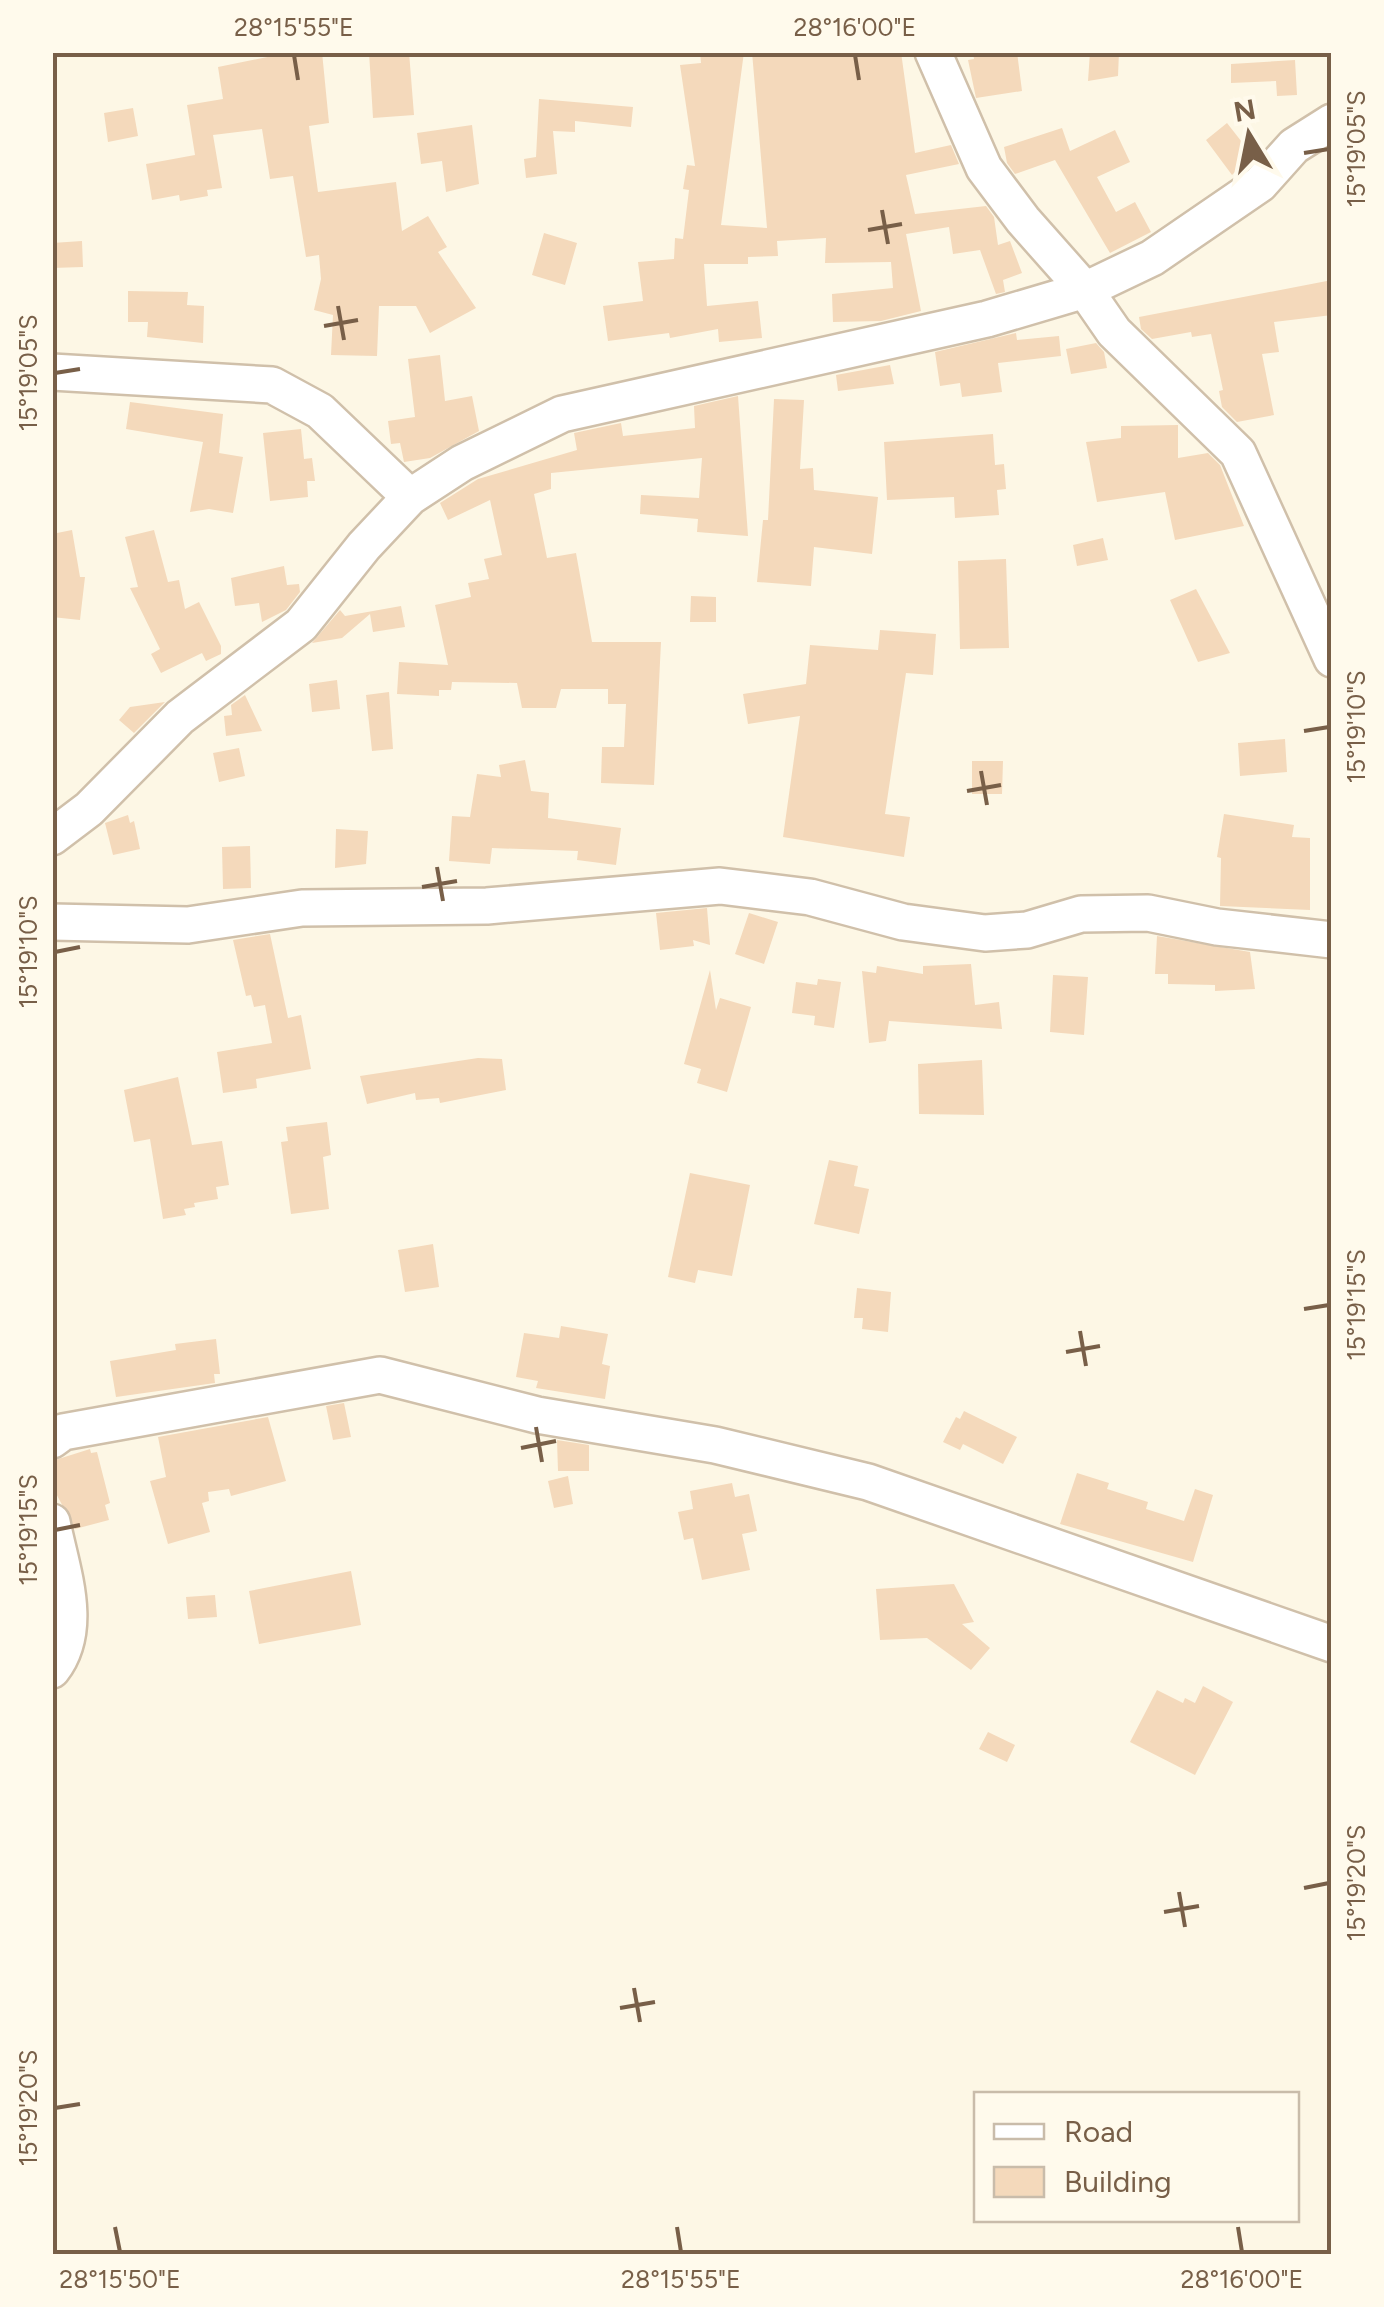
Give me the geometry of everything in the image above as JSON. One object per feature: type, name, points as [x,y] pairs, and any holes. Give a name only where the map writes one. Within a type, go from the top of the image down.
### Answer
[{"type":"street","points":[[933,52],[984,168],[1085,290],[1114,332],[1238,453],[1332,659]]},
{"type":"street","points":[[52,837],[89,809],[180,717],[301,625],[364,546],[410,497],[462,463],[562,414],[987,319],[1085,290],[1167,248],[1260,184],[1294,146],[1332,122]]},
{"type":"street","points":[[52,372],[272,385],[320,412],[410,497]]},
{"type":"street","points":[[52,922],[188,924],[302,908],[487,906],[720,886],[810,897],[904,922],[985,933],[1027,930],[1081,914],[1148,913],[1217,927],[1332,940]]},
{"type":"street","points":[[52,1440],[82,1429],[380,1375],[537,1415],[715,1445],[868,1482],[1332,1644]]},
{"type":"street","points":[[52,1522],[69,1640],[52,1670]]},
{"type":"building","points":[[292,52],[322,52],[329,123],[309,126],[318,192],[396,182],[402,231],[428,216],[447,247],[438,252],[476,308],[430,333],[416,306],[379,306],[377,356],[331,355],[333,315],[314,310],[321,279],[319,255],[306,257],[293,176],[270,179],[262,129],[213,135],[222,188],[207,190],[208,196],[180,201],[179,195],[152,200],[146,164],[195,155],[187,105],[223,99],[218,67]]},
{"type":"building","points":[[369,52],[409,52],[414,115],[373,118]]},
{"type":"building","points":[[700,52],[744,52],[721,225],[767,228],[752,52],[901,52],[915,153],[951,145],[959,164],[906,175],[915,214],[986,206],[994,217],[998,245],[1010,241],[1022,273],[1003,280],[1005,292],[996,294],[980,250],[953,254],[949,227],[906,234],[921,311],[881,321],[833,322],[832,294],[893,288],[891,262],[825,263],[826,238],[777,241],[778,256],[748,257],[748,264],[704,264],[707,306],[758,301],[762,338],[719,342],[718,329],[670,338],[669,333],[608,341],[603,306],[643,301],[638,262],[674,259],[675,238],[683,239],[689,190],[683,189],[687,165],[695,166],[680,65],[701,63]]},
{"type":"building","points":[[973,52],[1017,52],[1022,91],[976,98],[968,60],[974,59]]},
{"type":"building","points":[[1090,52],[1119,52],[1118,76],[1088,81]]},
{"type":"building","points":[[1295,60],[1297,95],[1277,96],[1276,81],[1231,83],[1231,64]]},
{"type":"building","points":[[539,99],[633,107],[631,127],[575,121],[575,132],[553,131],[557,174],[526,178],[524,159],[536,157]]},
{"type":"building","points":[[133,108],[138,136],[108,142],[104,113]]},
{"type":"building","points":[[1227,123],[1252,155],[1232,175],[1206,140]]},
{"type":"building","points":[[472,125],[479,184],[446,192],[442,161],[421,164],[417,133]]},
{"type":"building","points":[[1062,128],[1070,151],[1115,130],[1130,162],[1097,177],[1116,212],[1135,202],[1151,232],[1110,253],[1055,160],[1015,174],[1007,163],[1004,147]]},
{"type":"building","points":[[544,233],[577,243],[565,285],[532,275]]},
{"type":"building","points":[[82,241],[83,267],[52,268],[52,243]]},
{"type":"building","points":[[1332,280],[1332,315],[1274,322],[1279,352],[1262,354],[1274,415],[1237,422],[1222,407],[1219,391],[1223,390],[1211,334],[1192,337],[1191,332],[1152,339],[1141,329],[1139,317]]},
{"type":"building","points":[[128,291],[188,292],[187,305],[204,306],[203,343],[147,337],[148,322],[128,322]]},
{"type":"building","points":[[1016,333],[1017,340],[1059,336],[1061,356],[998,363],[1002,392],[962,397],[960,383],[940,386],[935,352]]},
{"type":"building","points":[[1096,343],[1104,352],[1107,368],[1071,374],[1066,349]]},
{"type":"building","points":[[440,355],[445,401],[472,396],[479,431],[430,458],[404,462],[400,443],[391,444],[388,421],[415,417],[408,359]]},
{"type":"building","points":[[890,365],[894,384],[838,391],[836,375]]},
{"type":"building","points":[[738,396],[748,536],[697,532],[698,519],[640,514],[641,495],[699,498],[702,458],[551,473],[551,489],[534,494],[547,558],[576,553],[592,642],[661,642],[654,785],[601,783],[602,747],[624,747],[626,704],[608,704],[608,689],[561,689],[556,708],[522,708],[517,683],[452,682],[451,690],[439,690],[439,696],[397,694],[399,662],[448,665],[435,605],[471,597],[468,583],[489,579],[484,559],[502,555],[490,500],[448,520],[440,503],[478,479],[577,450],[574,433],[621,423],[623,436],[695,428],[694,406]]},
{"type":"building","points":[[774,399],[804,400],[800,469],[813,468],[814,490],[878,497],[872,554],[814,547],[811,586],[757,582],[763,520],[768,520]]},
{"type":"building","points":[[130,402],[223,414],[219,453],[243,457],[233,513],[209,509],[190,512],[203,442],[126,429]]},
{"type":"building","points":[[1178,425],[1178,458],[1208,453],[1220,465],[1244,526],[1175,540],[1165,492],[1097,502],[1086,442],[1121,438],[1121,426]]},
{"type":"building","points":[[301,429],[304,459],[312,458],[315,481],[307,481],[308,497],[270,501],[263,433]]},
{"type":"building","points":[[993,434],[995,465],[1004,464],[1006,489],[997,490],[999,515],[955,518],[954,497],[887,500],[884,442]]},
{"type":"building","points":[[72,530],[80,577],[85,577],[80,620],[52,617],[52,534]]},
{"type":"building","points":[[154,530],[168,582],[179,580],[185,609],[199,602],[221,646],[221,654],[206,661],[202,653],[161,673],[151,654],[160,649],[130,588],[138,587],[125,537]]},
{"type":"building","points":[[1103,538],[1108,560],[1077,566],[1073,545]]},
{"type":"building","points":[[1006,559],[1009,648],[960,649],[958,561]]},
{"type":"building","points":[[284,566],[287,585],[299,584],[300,592],[286,610],[262,622],[259,603],[235,606],[231,578]]},
{"type":"building","points":[[1196,589],[1230,653],[1198,662],[1170,600]]},
{"type":"building","points":[[691,596],[716,597],[716,622],[690,622]]},
{"type":"building","points":[[401,606],[405,627],[373,632],[370,614],[342,638],[312,643],[340,610],[345,616]]},
{"type":"building","points":[[880,630],[936,634],[933,675],[906,673],[885,814],[910,817],[904,857],[783,837],[800,716],[748,724],[743,694],[806,684],[810,645],[878,650]]},
{"type":"building","points":[[337,680],[340,709],[312,712],[309,684]]},
{"type":"building","points":[[389,692],[393,749],[372,751],[366,695]]},
{"type":"building","points":[[245,695],[262,731],[226,736],[224,716],[232,715],[231,705]]},
{"type":"building","points":[[165,702],[134,733],[119,720],[130,707]]},
{"type":"building","points":[[1285,739],[1287,772],[1240,776],[1238,743]]},
{"type":"building","points":[[239,748],[245,776],[219,782],[213,753]]},
{"type":"building","points":[[525,760],[531,791],[549,793],[548,818],[621,828],[616,865],[577,860],[578,851],[492,848],[490,864],[449,861],[452,816],[470,817],[477,774],[501,777],[499,765]]},
{"type":"building","points":[[972,761],[1003,761],[1002,794],[972,794]]},
{"type":"building","points":[[1224,814],[1294,825],[1292,837],[1310,838],[1310,910],[1220,906],[1221,858],[1217,857]]},
{"type":"building","points":[[128,815],[130,823],[134,821],[140,849],[113,855],[105,823]]},
{"type":"building","points":[[336,829],[368,831],[366,864],[335,868]]},
{"type":"building","points":[[250,846],[251,888],[223,889],[222,847]]},
{"type":"building","points":[[707,908],[710,945],[693,940],[694,946],[660,950],[656,913]]},
{"type":"building","points":[[749,913],[778,922],[764,964],[735,954]]},
{"type":"building","points":[[270,934],[288,1018],[301,1015],[311,1069],[256,1079],[257,1088],[223,1093],[217,1052],[272,1043],[265,1005],[254,1007],[251,995],[246,996],[233,940]]},
{"type":"building","points":[[1157,936],[1250,952],[1255,989],[1215,991],[1215,985],[1168,984],[1168,974],[1155,974]]},
{"type":"building","points":[[971,964],[975,1005],[999,1002],[1002,1029],[889,1021],[886,1041],[869,1043],[862,971],[876,973],[877,966],[923,974],[923,966]]},
{"type":"building","points":[[710,970],[716,1010],[720,998],[751,1007],[727,1092],[697,1083],[701,1069],[684,1064]]},
{"type":"building","points":[[1053,975],[1088,977],[1084,1035],[1050,1032]]},
{"type":"building","points":[[818,979],[841,982],[834,1028],[814,1025],[815,1016],[792,1013],[796,982],[817,985]]},
{"type":"building","points":[[478,1058],[502,1059],[506,1090],[440,1103],[439,1098],[416,1100],[415,1093],[367,1104],[360,1076]]},
{"type":"building","points":[[982,1060],[984,1115],[919,1114],[918,1064]]},
{"type":"building","points":[[178,1077],[192,1145],[222,1141],[229,1185],[216,1187],[218,1199],[194,1203],[195,1207],[184,1209],[186,1215],[163,1219],[150,1139],[134,1142],[124,1090]]},
{"type":"building","points":[[327,1122],[331,1155],[323,1157],[329,1209],[291,1214],[281,1142],[288,1141],[286,1127]]},
{"type":"building","points":[[829,1160],[858,1166],[854,1186],[869,1189],[859,1234],[814,1224]]},
{"type":"building","points":[[690,1173],[750,1185],[732,1276],[698,1270],[695,1283],[668,1277]]},
{"type":"building","points":[[433,1244],[439,1287],[405,1292],[398,1250]]},
{"type":"building","points":[[857,1288],[891,1292],[888,1332],[862,1329],[863,1318],[854,1318]]},
{"type":"building","points":[[561,1326],[608,1334],[602,1364],[610,1366],[605,1399],[536,1388],[538,1381],[516,1377],[524,1333],[559,1338]]},
{"type":"building","points":[[216,1339],[220,1374],[214,1374],[215,1383],[116,1397],[110,1361],[176,1350],[175,1344]]},
{"type":"building","points":[[344,1403],[351,1437],[333,1440],[326,1406]]},
{"type":"building","points":[[964,1411],[1017,1437],[1003,1464],[963,1444],[960,1450],[943,1442],[956,1417],[960,1419]]},
{"type":"building","points":[[268,1417],[286,1481],[231,1496],[229,1489],[208,1492],[209,1501],[202,1503],[210,1532],[168,1544],[150,1481],[166,1477],[158,1437]]},
{"type":"building","points":[[557,1440],[589,1445],[589,1471],[558,1471]]},
{"type":"building","points":[[90,1449],[91,1453],[97,1452],[110,1503],[105,1505],[109,1520],[75,1529],[52,1486],[52,1461]]},
{"type":"building","points":[[1077,1473],[1109,1483],[1107,1489],[1148,1502],[1146,1509],[1184,1521],[1195,1489],[1213,1495],[1193,1562],[1060,1524]]},
{"type":"building","points":[[568,1476],[573,1504],[554,1508],[548,1481]]},
{"type":"building","points":[[732,1483],[735,1497],[749,1494],[757,1531],[742,1534],[750,1570],[702,1580],[693,1538],[684,1540],[678,1512],[693,1509],[690,1491]]},
{"type":"building","points":[[351,1571],[361,1625],[259,1644],[249,1591]]},
{"type":"building","points":[[954,1584],[974,1622],[962,1624],[990,1648],[971,1670],[927,1638],[880,1640],[876,1589]]},
{"type":"building","points":[[215,1595],[217,1617],[188,1619],[186,1597]]},
{"type":"building","points":[[1203,1686],[1233,1702],[1195,1775],[1130,1742],[1157,1690],[1183,1703],[1185,1698],[1195,1703]]},
{"type":"building","points":[[988,1732],[1015,1745],[1007,1762],[979,1749]]}]
